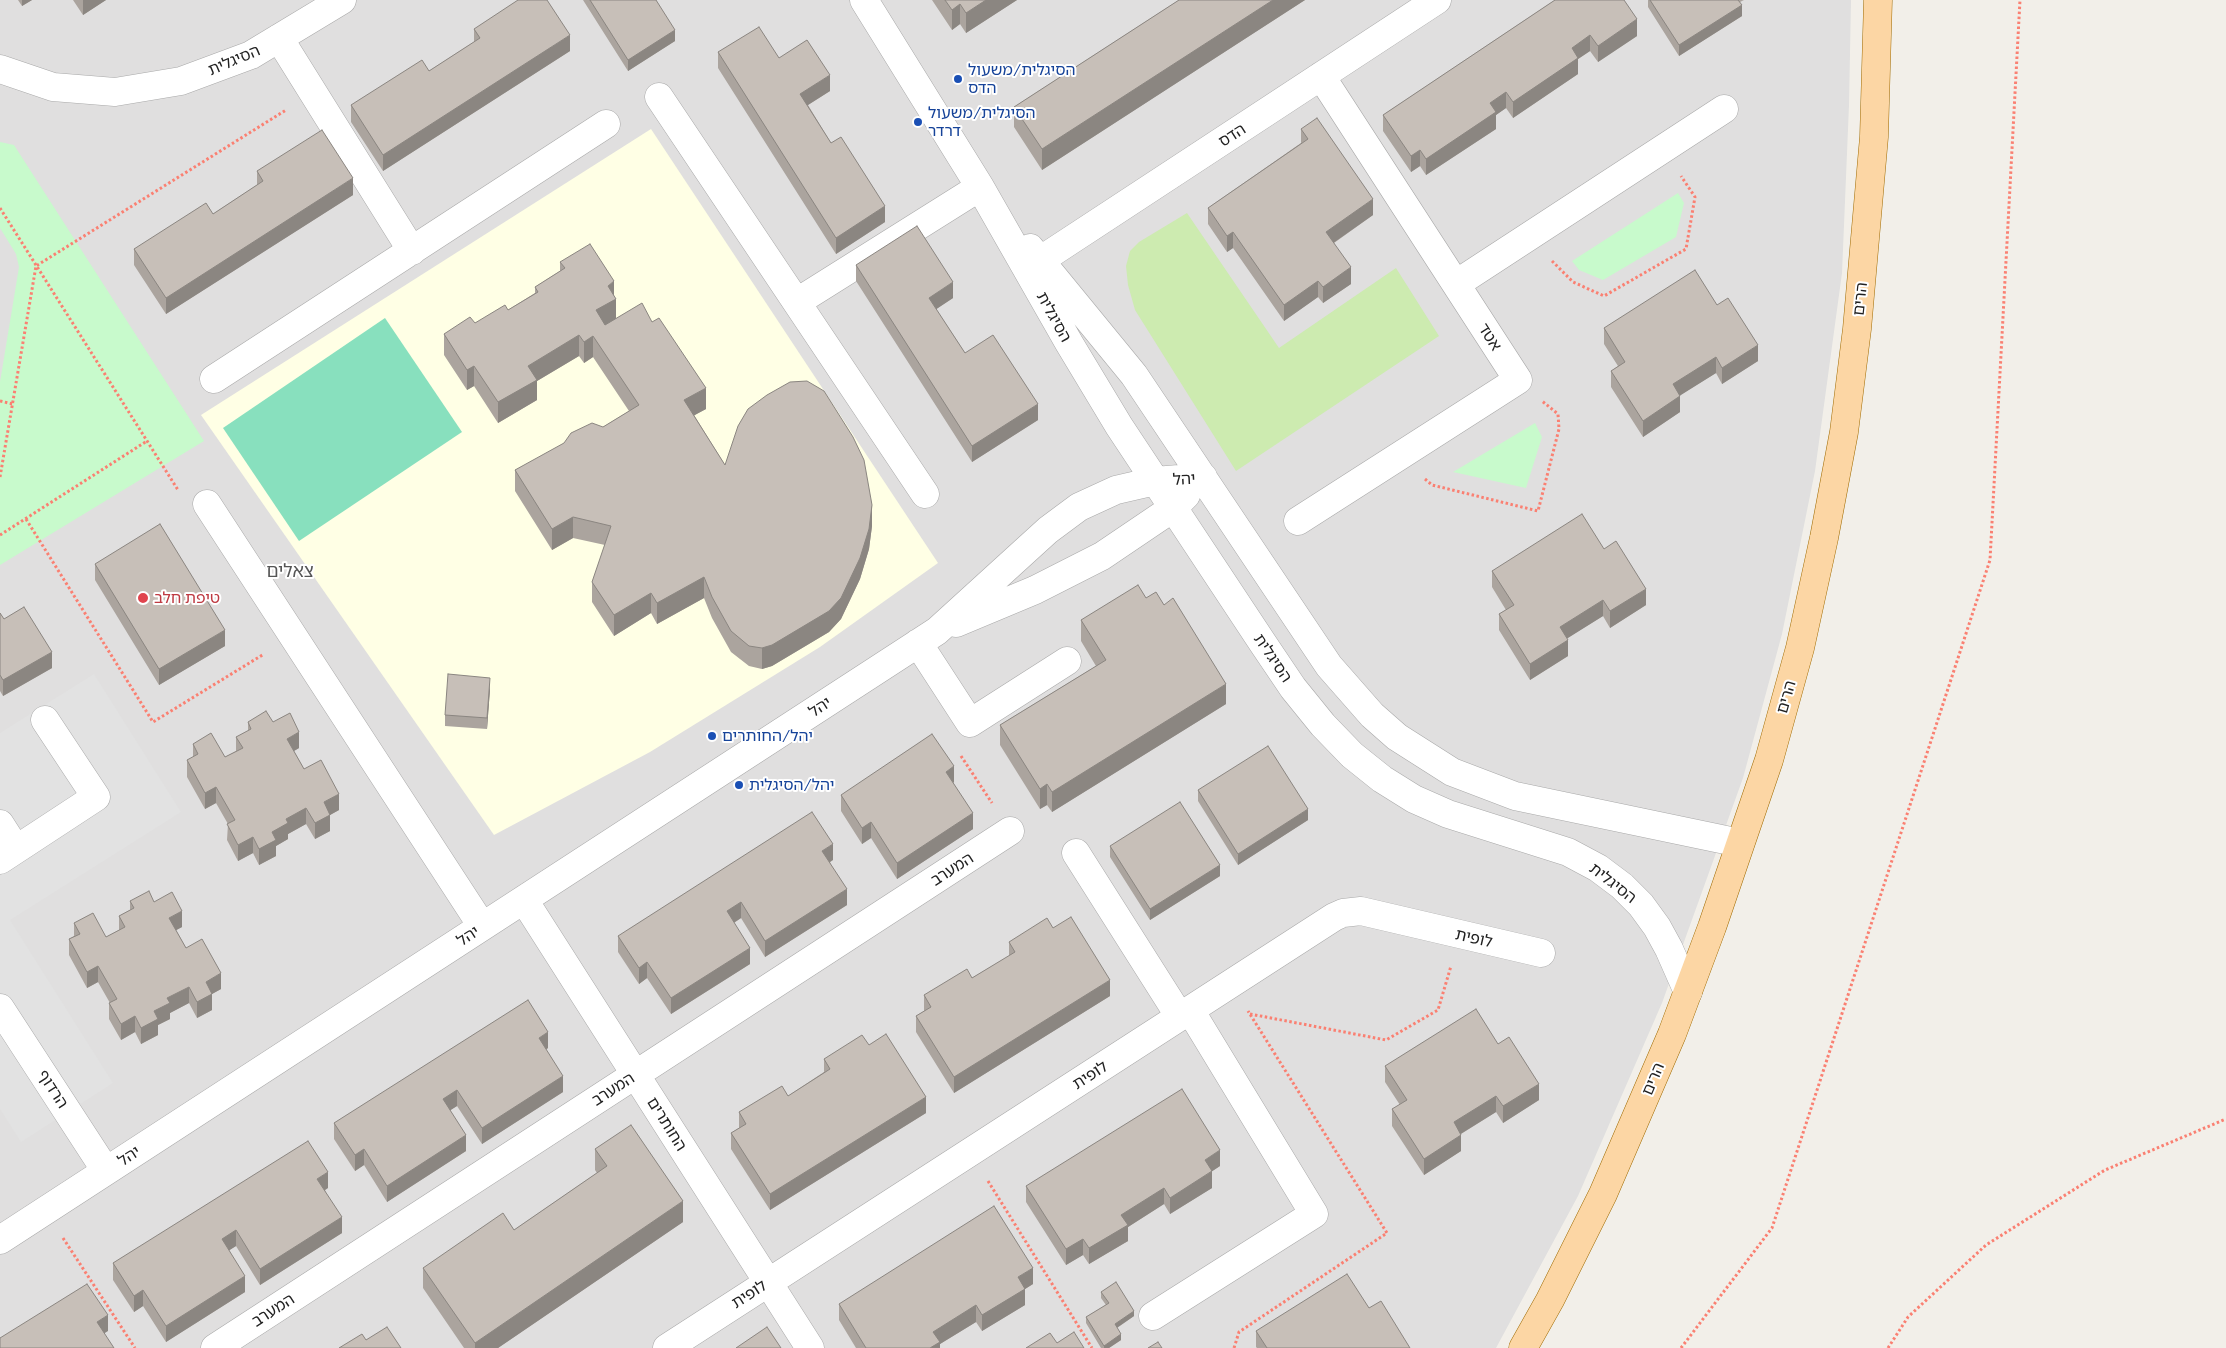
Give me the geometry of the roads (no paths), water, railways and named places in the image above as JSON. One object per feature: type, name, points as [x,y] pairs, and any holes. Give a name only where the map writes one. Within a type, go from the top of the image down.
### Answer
[{"type":"main road","name":"הרים","points":[[1522,1348],[1558,1285],[1603,1194],[1650,1087],[1688,992],[1769,760],[1800,648],[1824,538],[1844,432],[1857,329],[1868,222],[1874,128],[1878,0]]},
{"type":"street","name":"הסיגלית","points":[[0,69],[53,87],[115,92],[181,81],[251,55],[342,0]]},
{"type":"street","name":"הסיגלית","points":[[864,0],[980,187],[1034,265],[1134,375],[1330,666],[1350,692],[1391,732],[1423,755],[1452,772],[1515,796],[1740,843]]},
{"type":"street","name":"הדס","points":[[1034,265],[1437,0]]},
{"type":"street","points":[[279,38],[412,251]]},
{"type":"street","name":"אטד","points":[[1298,520],[1518,380],[1321,76]]},
{"type":"street","points":[[659,97],[925,494]]},
{"type":"street","points":[[1456,284],[1724,109]]},
{"type":"street","points":[[214,379],[606,124]]},
{"type":"street","points":[[797,302],[980,187]]},
{"type":"street","name":"הסיגלית","points":[[1034,265],[1084,370],[1155,481],[1293,688],[1323,725],[1352,755],[1382,779],[1414,799],[1464,820],[1568,852],[1598,868],[1622,886],[1641,905],[1652,920],[1669,949],[1688,992]]},
{"type":"street","name":"יהל","points":[[0,1240],[927,637],[1048,530],[1080,508],[1116,490],[1155,481],[1203,477]]},
{"type":"street","name":"יהל","points":[[927,637],[1068,574],[1137,534],[1173,508],[1203,477]]},
{"type":"street","points":[[207,504],[482,926]]},
{"type":"street","points":[[927,637],[970,723],[1067,660]]},
{"type":"street","points":[[0,824],[8,854],[96,797],[45,720]]},
{"type":"street","name":"המערב","points":[[216,1348],[1010,832]]},
{"type":"street","points":[[1076,853],[1185,1013],[1314,1214],[1153,1316]]},
{"type":"street","name":"החותרים","points":[[524,900],[810,1348]]},
{"type":"street","name":"לופית","points":[[667,1348],[1343,913],[1361,912],[1541,954]]},
{"type":"street","name":"הרדוף","points":[[0,1008],[106,1171]]},
{"type":"place","name":"הסיגלית/משעול הדס","points":[[958,79]]},
{"type":"place","name":"הסיגלית/משעול דרדר","points":[[918,122]]},
{"type":"place","name":"טיפת חלב","points":[[143,598]]},
{"type":"place","name":"יהל/החותרים","points":[[712,736]]},
{"type":"place","name":"יהל/הסיגלית","points":[[739,785]]},
{"type":"district","name":"צאלים","points":[[290,571]]}]
